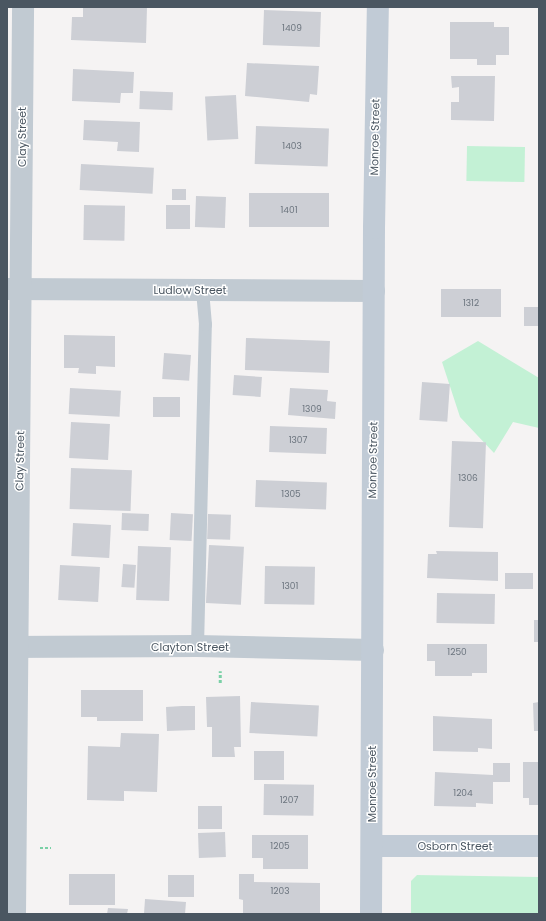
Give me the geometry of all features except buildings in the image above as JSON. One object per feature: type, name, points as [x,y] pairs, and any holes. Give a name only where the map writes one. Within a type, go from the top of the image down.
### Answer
[{"type":"main road","name":"Monroe Street","points":[[372,914],[374,291],[378,7]]},
{"type":"main road","name":"Osborn Street","points":[[372,846],[539,846]]},
{"type":"street","name":"Clay Street","points":[[15,914],[13,647],[14,289],[23,7]]},
{"type":"street","name":"Ludlow Street","points":[[14,289],[374,291]]},
{"type":"street","name":"Clayton Street","points":[[13,647],[197,646],[373,650]]},
{"type":"lane","points":[[197,646],[205,324],[202,290]]},
{"type":"green space","points":[[467,146],[525,147],[524,182],[466,181]]},
{"type":"green space","points":[[478,341],[539,378],[539,428],[513,422],[494,453],[460,417],[442,362]]},
{"type":"green space","points":[[417,875],[539,877],[539,914],[411,914],[411,881]]}]
